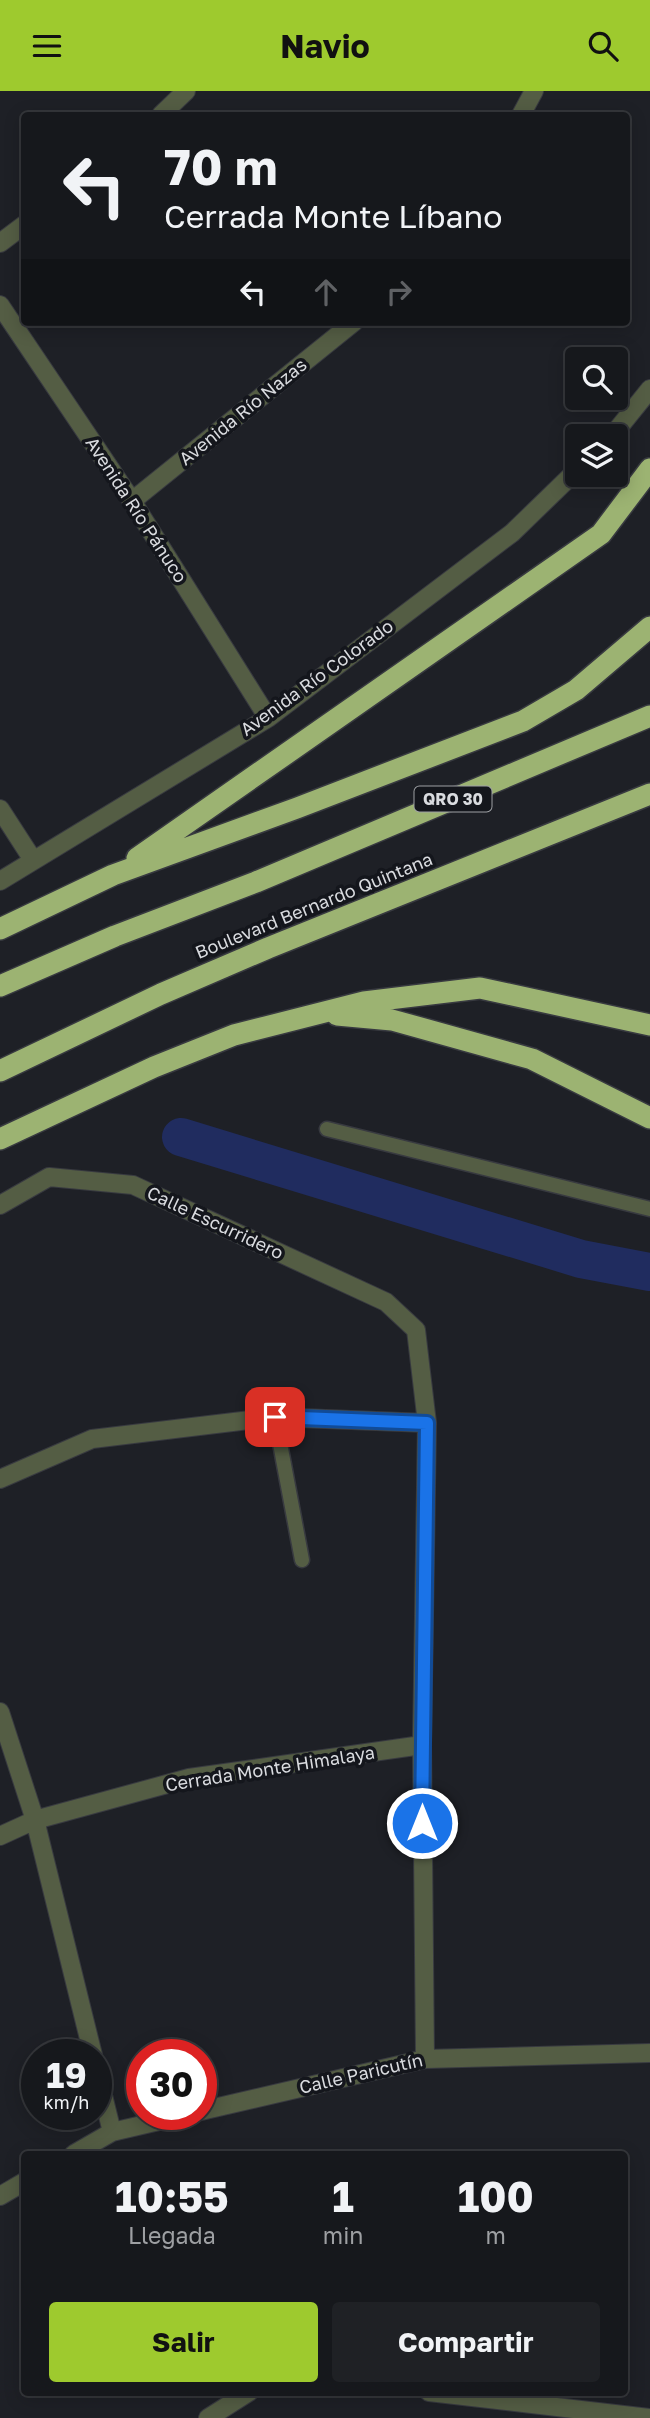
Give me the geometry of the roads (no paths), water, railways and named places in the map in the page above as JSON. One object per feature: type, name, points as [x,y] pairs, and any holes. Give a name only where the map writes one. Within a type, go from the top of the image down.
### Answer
[{"type":"highway","points":[[113,875],[601,534],[650,469]]},
{"type":"highway","points":[[0,929],[113,875],[297,809],[523,720],[576,690],[650,627]]},
{"type":"highway","name":"QRO 30","points":[[0,986],[115,936],[256,882],[650,716]]},
{"type":"highway","name":"Boulevard Bernardo Quintana","points":[[0,1071],[161,994],[256,953],[650,794]]},
{"type":"highway","points":[[0,1139],[155,1067],[234,1035],[364,1002],[480,988],[650,1025]]},
{"type":"highway","points":[[321,1013],[392,1020],[533,1059],[650,1118]]},
{"type":"street","points":[[165,112],[186,91]]},
{"type":"street","points":[[523,112],[534,91]]},
{"type":"street","points":[[0,243],[21,227]]},
{"type":"street","name":"Avenida Río Pánuco","points":[[0,305],[132,501],[268,718]]},
{"type":"street","name":"Avenida Río Nazas","points":[[132,501],[349,326]]},
{"type":"street","points":[[622,424],[650,389]]},
{"type":"street","name":"Avenida Río Colorado","points":[[0,881],[268,718],[512,533],[565,482]]},
{"type":"street","points":[[0,810],[33,860]]},
{"type":"street","name":"Calle Escurridero","points":[[0,1205],[49,1177],[133,1185],[386,1302],[416,1330],[427,1423],[422,1745],[425,2059]]},
{"type":"street","points":[[0,1479],[92,1439],[275,1417],[427,1423]]},
{"type":"street","points":[[0,1713],[35,1820],[89,2039]]},
{"type":"street","name":"Cerrada Monte Himalaya","points":[[0,1836],[35,1820],[189,1778],[422,1745]]},
{"type":"street","name":"Calle Paricutín","points":[[217,2107],[425,2059],[650,2053]]},
{"type":"street","points":[[79,2151],[113,2132],[126,2129]]},
{"type":"street","points":[[0,2196],[21,2184]]},
{"type":"street","points":[[208,2418],[243,2396]]},
{"type":"street","points":[[463,2396],[650,2418]]},
{"type":"lane","points":[[327,1129],[650,1209]]},
{"type":"lane","points":[[275,1417],[302,1560]]},
{"type":"waterway","points":[[181,1137],[581,1259],[650,1272]]}]
